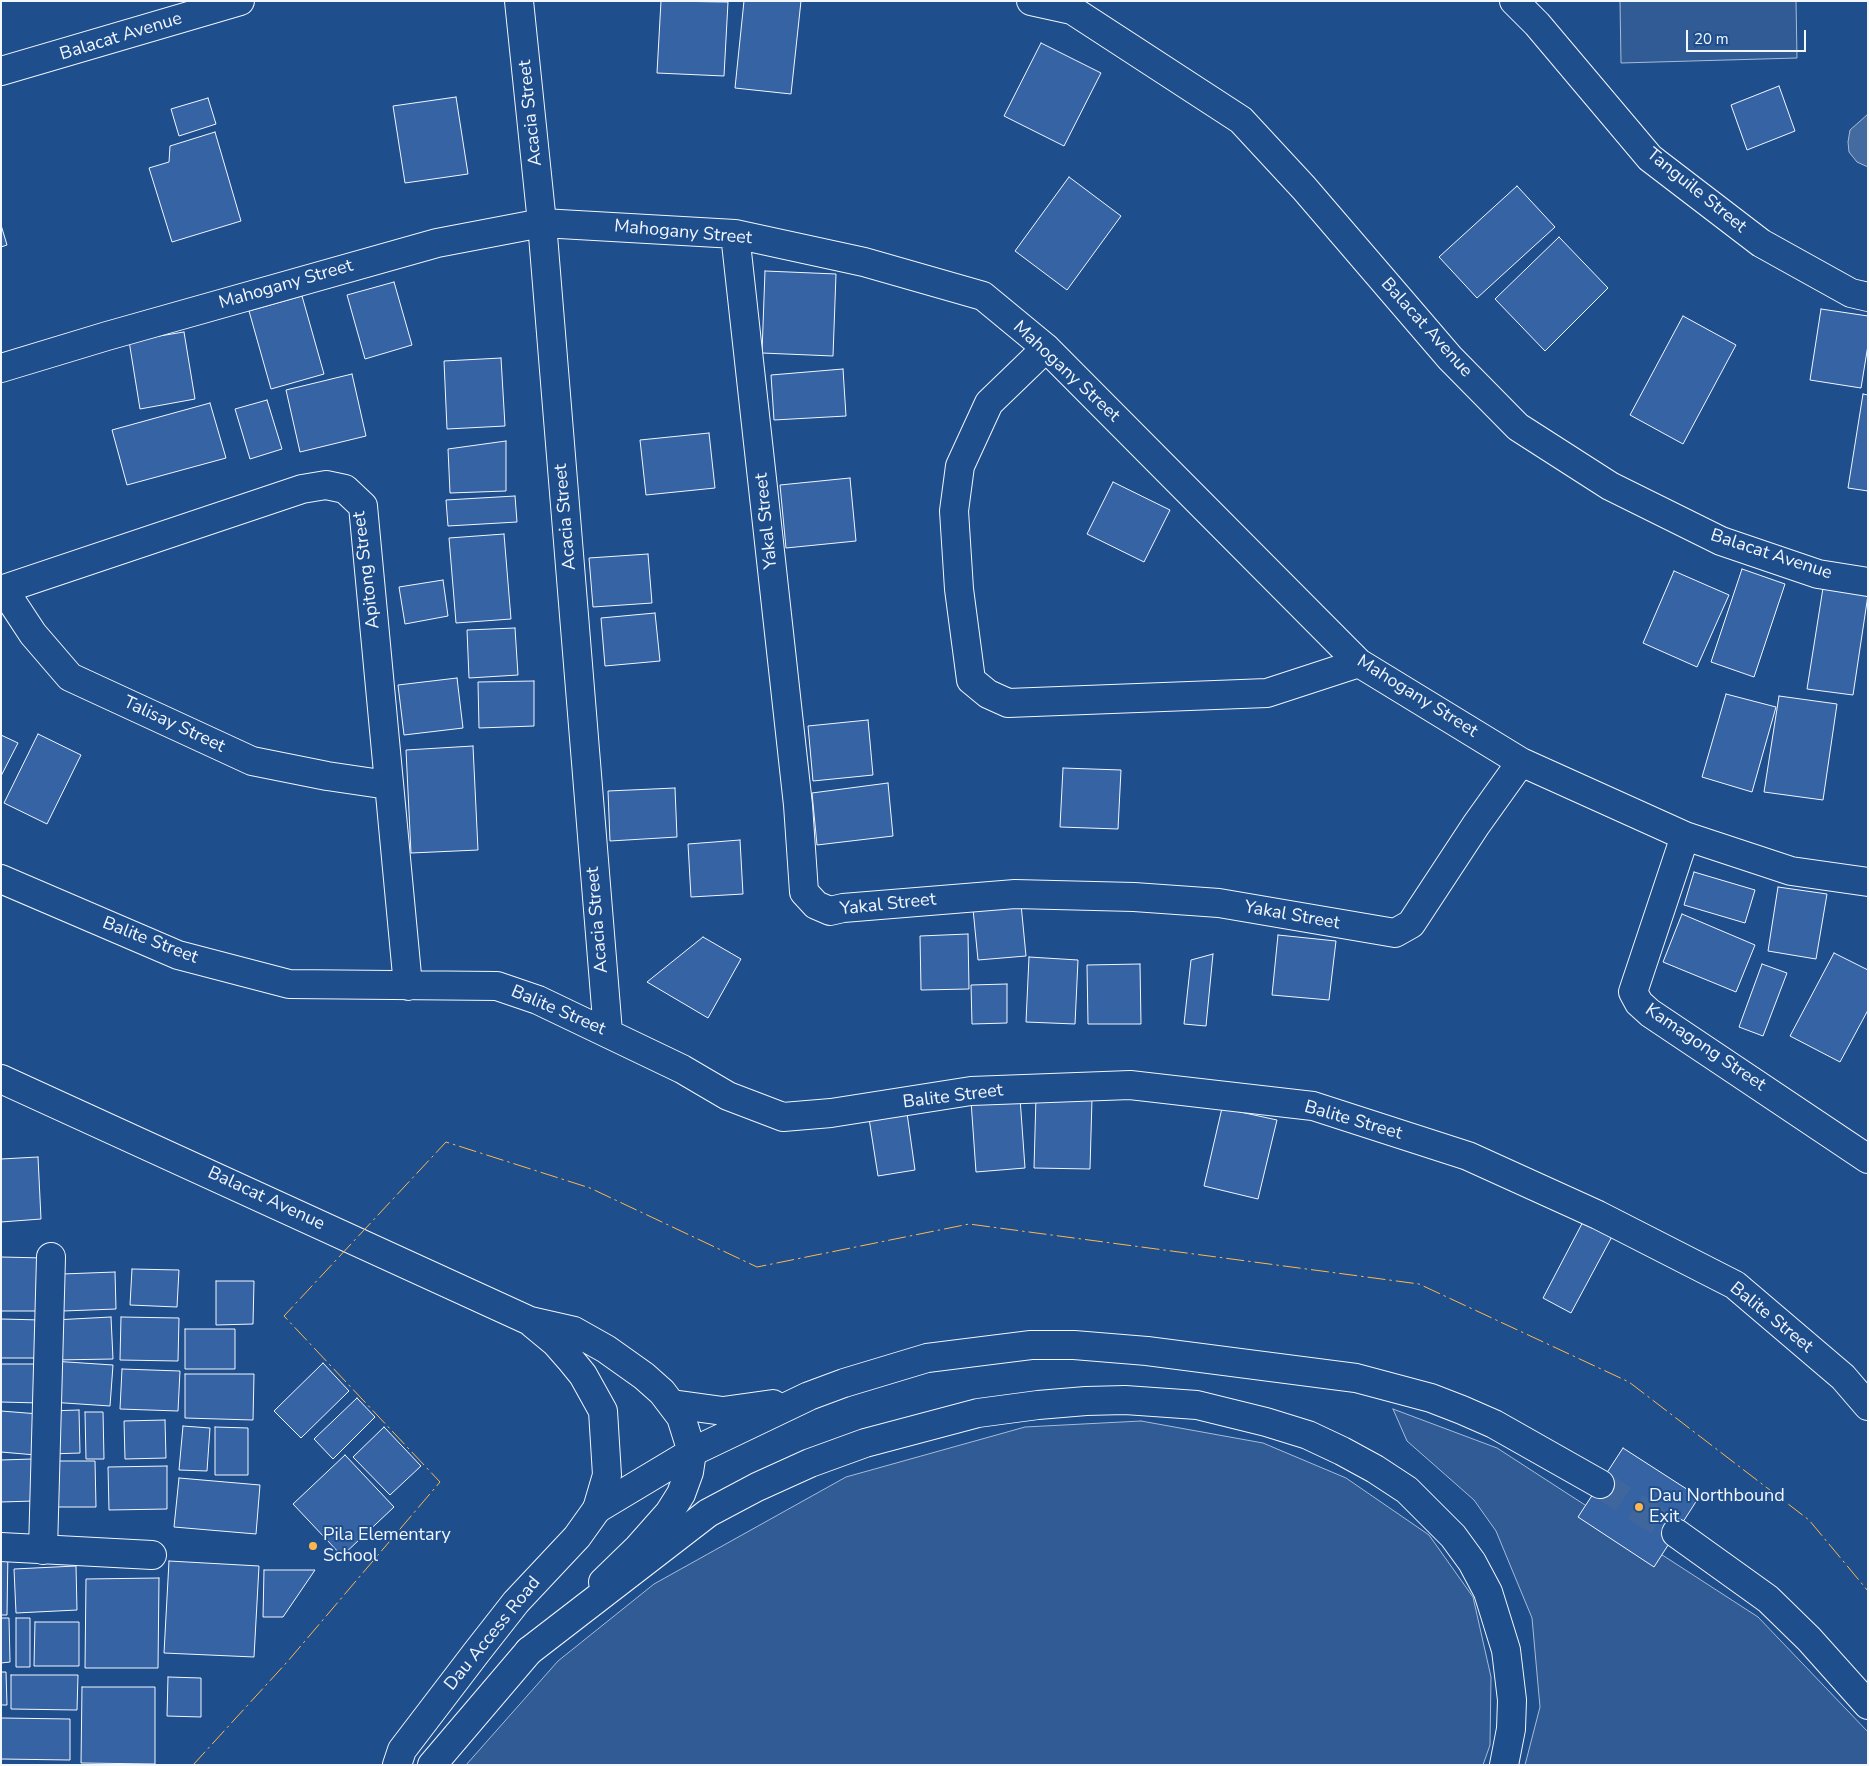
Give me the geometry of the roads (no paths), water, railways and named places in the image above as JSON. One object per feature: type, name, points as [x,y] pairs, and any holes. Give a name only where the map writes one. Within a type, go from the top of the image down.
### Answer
[{"type":"main road","name":"Balacat Avenue","points":[[1,71],[240,1]]},
{"type":"main road","name":"Acacia Street","points":[[519,1],[542,223],[608,1032]]},
{"type":"main road","name":"Balacat Avenue","points":[[1031,1],[1072,10],[1241,120],[1304,188],[1450,358],[1518,427],[1610,486],[1720,541],[1818,574],[1868,582]]},
{"type":"main road","name":"Tanguile Street","points":[[1514,1],[1537,24],[1650,158],[1761,243],[1851,293],[1868,297]]},
{"type":"main road","name":"Mahogany Street","points":[[1,368],[116,333],[438,243],[542,223],[736,234],[864,262],[983,296],[1046,348],[1359,663],[1521,762],[1685,836],[1791,871],[1868,882]]},
{"type":"main road","name":"Yakal Street","points":[[736,234],[798,805],[804,892],[816,905],[830,912],[843,908],[1015,894],[1134,897],[1219,903],[1395,933],[1411,924],[1476,825],[1521,762]]},
{"type":"main road","points":[[1046,348],[989,403],[960,466],[954,511],[959,589],[971,680],[988,694],[1008,703],[1267,693],[1359,663]]},
{"type":"main road","name":"Apitong Street","points":[[2,590],[302,489],[326,485],[345,489],[363,506],[408,986]]},
{"type":"main road","name":"Talisay Street","points":[[2,590],[33,634],[70,677],[252,761],[326,776],[388,785]]},
{"type":"main road","name":"Kamagong Street","points":[[1685,836],[1633,992],[1639,1003],[1650,1013],[1868,1159]]},
{"type":"main road","name":"Balite Street","points":[[1,879],[178,955],[289,984],[497,986],[538,1000],[608,1032],[728,1096],[783,1117],[831,1113],[971,1091],[1130,1085],[1313,1106],[1468,1156],[1598,1215],[1735,1285],[1843,1377],[1868,1406]]},
{"type":"main road","name":"Balacat Avenue","points":[[3,1083],[530,1321],[574,1331],[644,1376],[672,1404],[680,1417],[692,1452]]},
{"type":"main road","points":[[43,1550],[50,1257]]},
{"type":"main road","name":"Balacat Avenue","points":[[530,1321],[556,1343],[583,1375],[603,1411],[607,1475],[597,1509]]},
{"type":"main road","points":[[597,1509],[692,1452],[809,1396],[844,1383],[927,1358],[1031,1345],[1074,1345],[1147,1351],[1356,1378],[1431,1398],[1494,1424],[1600,1484]]},
{"type":"main road","points":[[672,1404],[723,1411],[755,1408],[809,1396]]},
{"type":"main road","points":[[529,1652],[708,1513],[757,1486],[828,1456],[865,1443],[926,1426],[978,1413],[1021,1407],[1125,1400],[1197,1405],[1274,1424],[1308,1435],[1342,1451],[1408,1490],[1453,1536],[1472,1562],[1488,1592],[1506,1650],[1512,1700],[1512,1729],[1504,1765]]},
{"type":"main road","points":[[529,1652],[638,1548],[669,1513],[681,1494],[690,1472],[692,1452]]},
{"type":"main road","name":"Dau Access Road","points":[[397,1765],[402,1750],[476,1653],[516,1602],[577,1537],[597,1509]]},
{"type":"main road","points":[[1676,1533],[1768,1599],[1809,1639],[1868,1705]]},
{"type":"main road","points":[[1,1547],[152,1555]]},
{"type":"main road","name":"Dau Access Road","points":[[432,1765],[529,1652]]},
{"type":"tunnel","points":[[1600,1484],[1676,1533]]},
{"type":"place","name":"Dau Northbound Exit","points":[[1639,1507]]},
{"type":"place","name":"Pila Elementary School","points":[[313,1546]]}]
